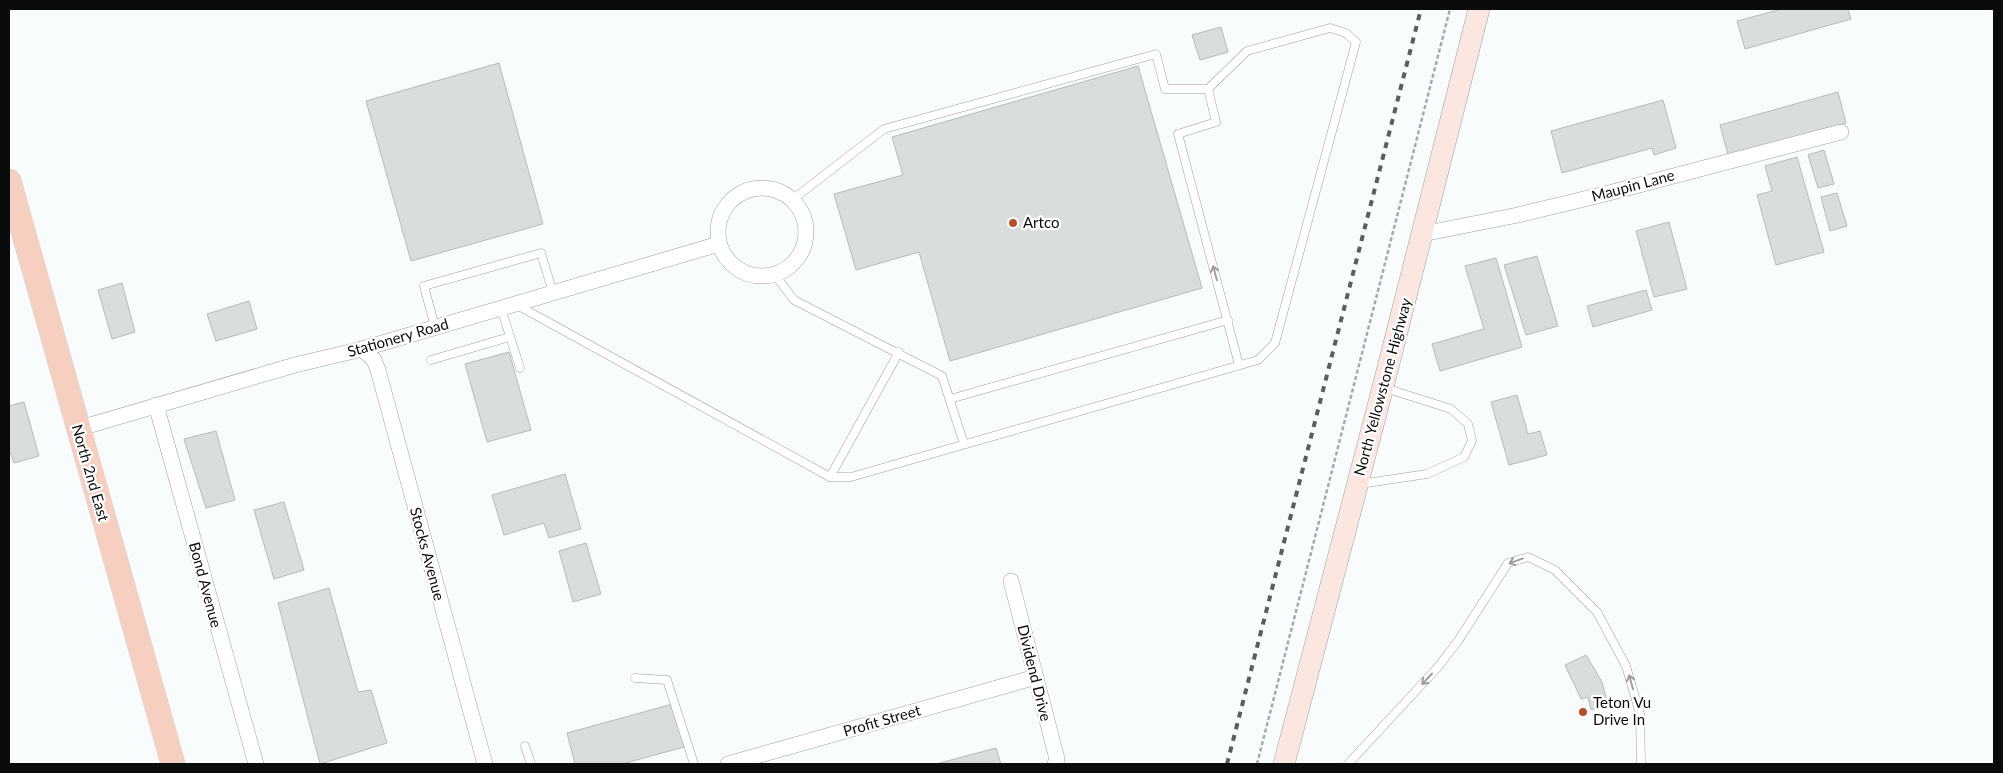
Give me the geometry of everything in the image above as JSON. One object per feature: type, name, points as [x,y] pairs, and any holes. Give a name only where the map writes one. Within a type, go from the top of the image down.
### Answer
[{"type":"main road","name":"North Yellowstone Highway","points":[[1284,764],[1383,388],[1479,9]]},
{"type":"main road","name":"North 2nd East","points":[[9,181],[77,429],[173,764]]},
{"type":"street","name":"Maupin Lane","points":[[1422,234],[1518,215],[1605,194],[1841,132]]},
{"type":"street","points":[[757,188],[772,189],[786,194],[797,204],[805,218],[807,232],[805,246],[798,259],[788,269],[775,275],[761,277],[747,274],[734,267],[725,257],[719,244],[718,228],[722,214],[730,201],[742,192],[757,188]]},
{"type":"street","name":"Stationery Road","points":[[77,429],[295,365],[362,349],[719,244]]},
{"type":"street","name":"Stocks Avenue","points":[[362,349],[374,360],[378,370],[485,764]]},
{"type":"street","name":"Bond Avenue","points":[[156,405],[256,764]]},
{"type":"street","name":"Dividend Drive","points":[[1011,581],[1056,759],[1055,764]]},
{"type":"street","name":"Profit Street","points":[[728,764],[1036,677]]},
{"type":"lane","points":[[508,306],[830,477],[851,477],[1240,366],[1258,360],[1275,343],[1356,42],[1346,33],[1330,28],[1247,51],[1208,88],[1165,89],[1156,54],[884,129],[792,200]]},
{"type":"lane","points":[[1208,88],[1216,122],[1178,134],[1240,366]]},
{"type":"lane","points":[[436,327],[424,286],[541,253],[553,293]]},
{"type":"lane","points":[[775,275],[794,300],[899,352],[942,376],[964,444]]},
{"type":"lane","points":[[508,306],[510,337],[520,368]]},
{"type":"lane","points":[[950,399],[1228,320]]},
{"type":"lane","points":[[431,360],[510,337]]},
{"type":"lane","points":[[830,477],[899,352]]},
{"type":"lane","points":[[1357,484],[1426,474],[1464,457],[1472,441],[1468,424],[1451,409],[1383,388]]},
{"type":"lane","points":[[1348,764],[1438,667],[1458,641],[1508,563],[1528,557],[1555,570],[1597,612],[1626,666],[1640,714],[1641,764]]},
{"type":"lane","points":[[635,678],[667,680],[694,764]]},
{"type":"lane","points":[[525,746],[531,764]]},
{"type":"path","points":[[1257,764],[1450,9]]},
{"type":"building","points":[[1782,9],[1848,9],[1851,19],[1745,49],[1737,21]]},
{"type":"building","points":[[1221,27],[1228,52],[1200,60],[1192,35]]},
{"type":"building","points":[[499,63],[543,224],[411,261],[366,101]]},
{"type":"building","name":"Artco","points":[[1138,66],[1202,288],[950,361],[919,252],[856,270],[834,194],[903,175],[892,137]]},
{"type":"building","points":[[1838,92],[1846,123],[1728,155],[1720,125]]},
{"type":"building","points":[[1663,100],[1676,148],[1654,155],[1652,148],[1562,173],[1551,131]]},
{"type":"building","points":[[1824,150],[1834,184],[1818,188],[1808,155]]},
{"type":"building","points":[[1797,157],[1824,252],[1776,265],[1757,195],[1772,191],[1765,166]]},
{"type":"building","points":[[1837,193],[1847,226],[1830,231],[1821,197]]},
{"type":"building","points":[[1669,222],[1687,289],[1654,297],[1636,231]]},
{"type":"building","points":[[1537,256],[1558,326],[1526,335],[1504,265]]},
{"type":"building","points":[[1496,258],[1522,347],[1440,371],[1432,344],[1484,329],[1465,266]]},
{"type":"building","points":[[122,283],[135,332],[112,339],[98,290]]},
{"type":"building","points":[[1646,290],[1652,310],[1593,327],[1587,306]]},
{"type":"building","points":[[249,301],[257,329],[216,341],[207,314]]},
{"type":"building","points":[[509,352],[531,430],[487,442],[465,364]]},
{"type":"building","points":[[1517,395],[1528,434],[1540,431],[1547,455],[1509,465],[1491,402]]},
{"type":"building","points":[[24,402],[39,456],[14,463],[9,449],[9,406]]},
{"type":"building","points":[[216,431],[235,500],[206,508],[184,439]]},
{"type":"building","points":[[565,474],[581,529],[549,538],[544,523],[504,535],[492,495]]},
{"type":"building","points":[[284,502],[304,570],[274,579],[254,510]]},
{"type":"building","points":[[586,543],[601,594],[573,602],[559,551]]},
{"type":"building","points":[[329,588],[358,692],[371,690],[387,743],[320,764],[278,603]]},
{"type":"building","points":[[1586,655],[1602,682],[1608,705],[1591,710],[1588,697],[1581,699],[1565,665]]},
{"type":"building","points":[[673,704],[684,747],[622,764],[575,764],[567,733]]},
{"type":"building","points":[[996,748],[1001,764],[936,764]]},
{"type":"railway","points":[[1227,764],[1421,9]]},
{"type":"place","name":"Artco","points":[[1013,223]]},
{"type":"place","name":"Teton Vu Drive In","points":[[1583,712]]}]
